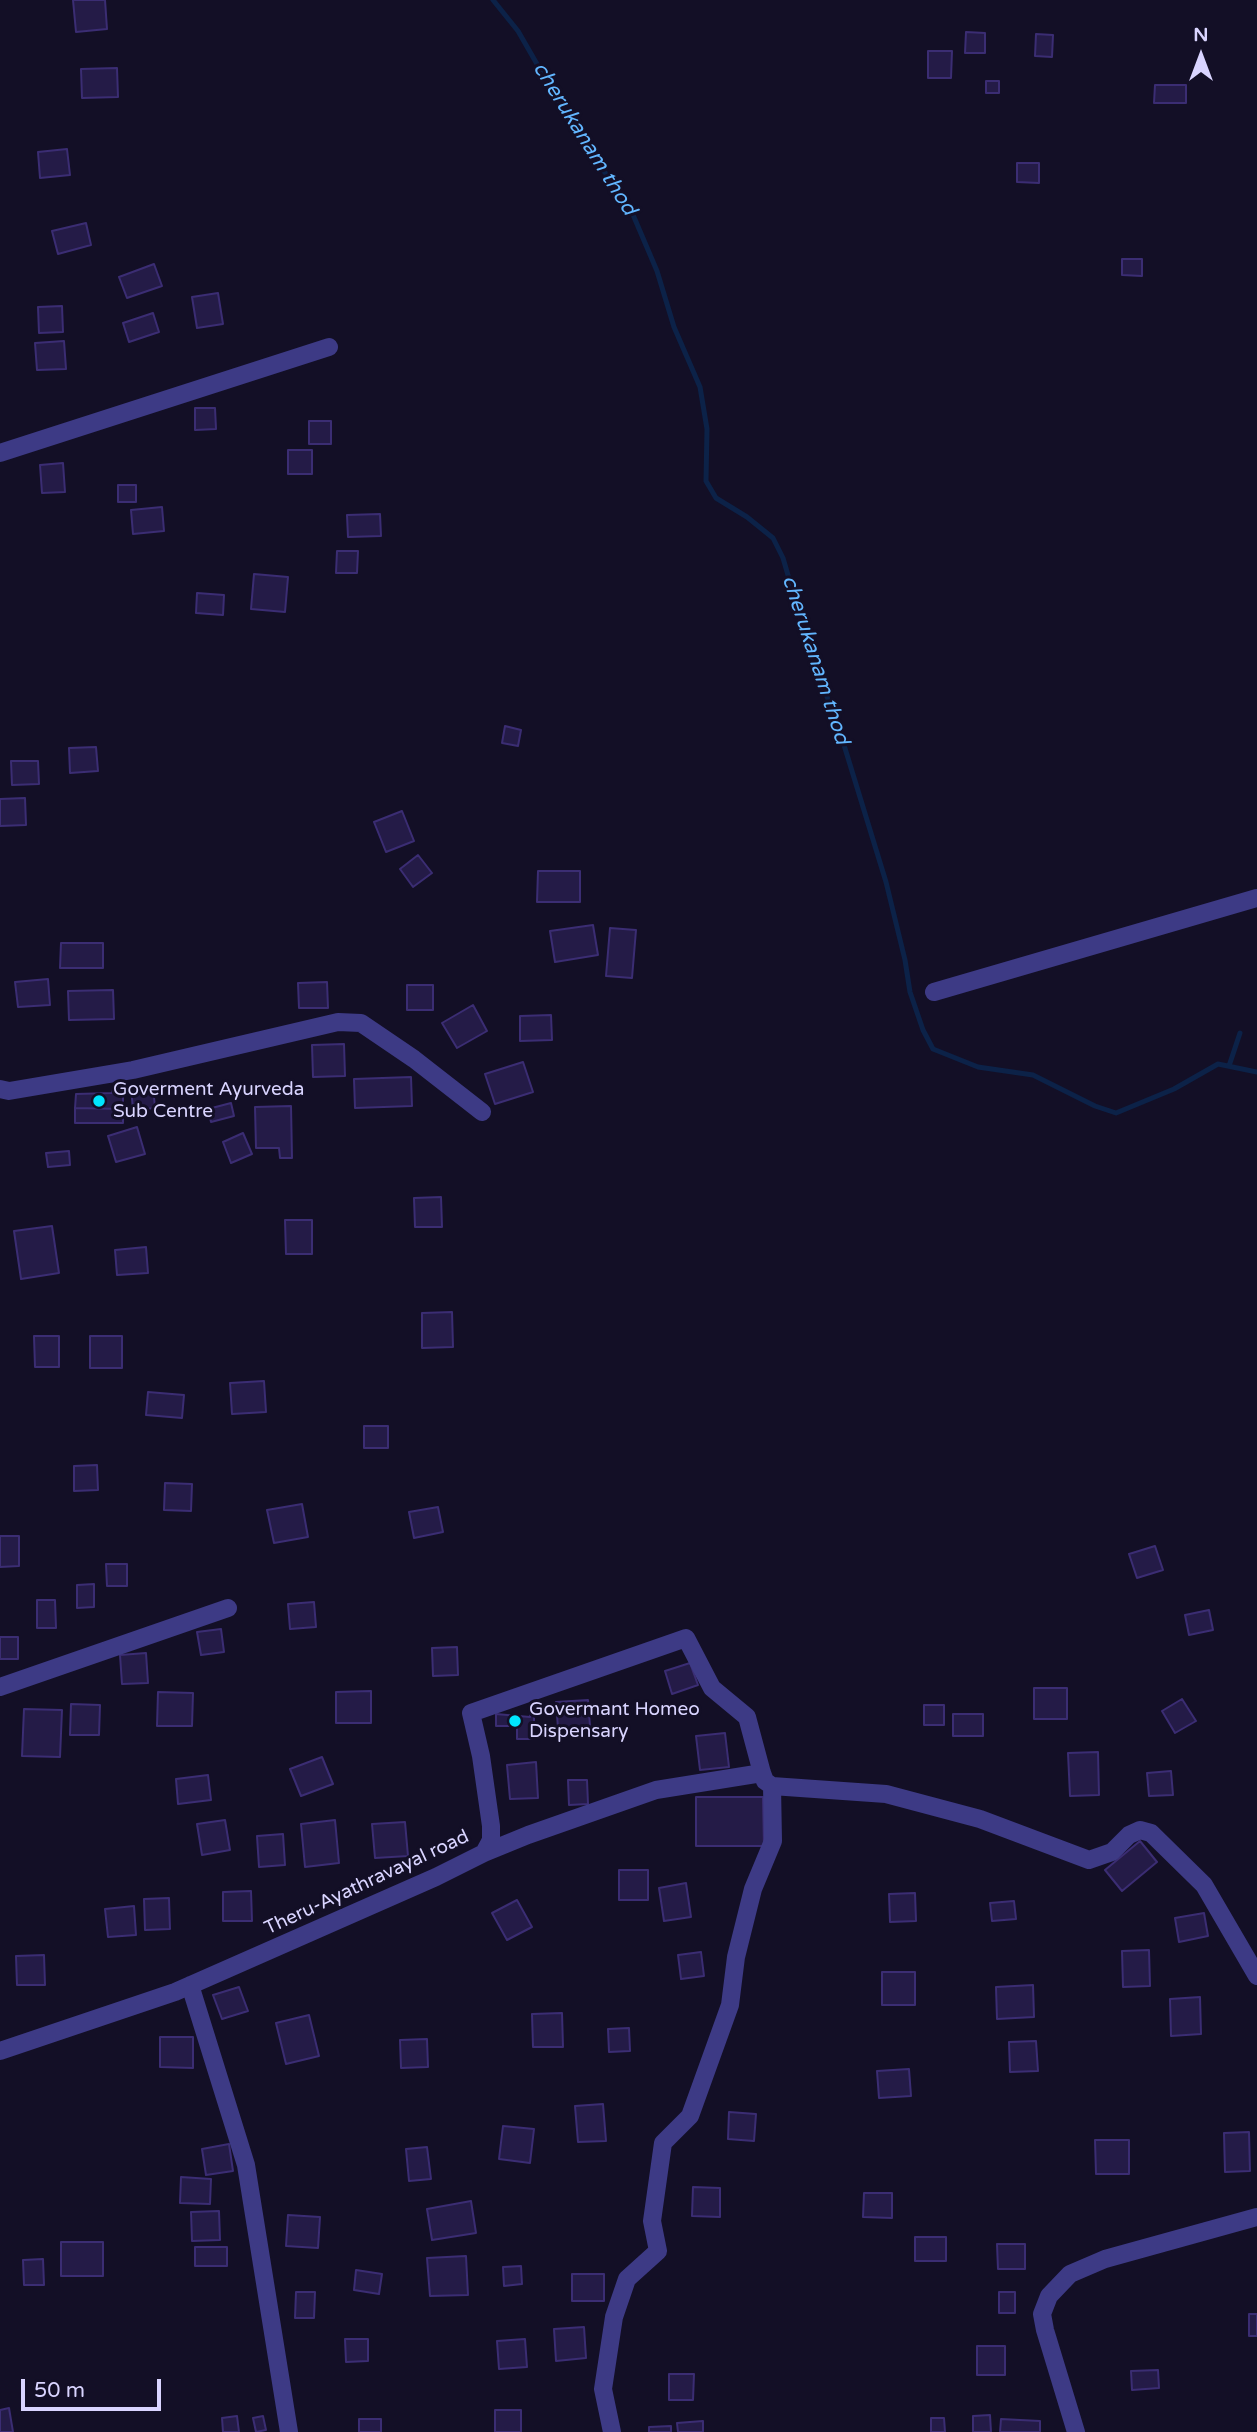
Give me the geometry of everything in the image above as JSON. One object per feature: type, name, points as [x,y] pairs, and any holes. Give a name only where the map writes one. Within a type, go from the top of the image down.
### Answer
[{"type":"street","points":[[0,453],[329,347]]},
{"type":"street","points":[[934,992],[1257,898]]},
{"type":"street","points":[[0,1089],[9,1091],[133,1070],[338,1022],[361,1023],[482,1112]]},
{"type":"street","points":[[0,1687],[228,1608]]},
{"type":"street","name":"Theru-Ayathravayal road","points":[[0,2051],[190,1986],[484,1853],[491,1840],[491,1826],[481,1756],[471,1713],[686,1638],[712,1688],[747,1717],[767,1780]]},
{"type":"street","points":[[484,1853],[656,1790],[767,1780],[886,1794],[980,1819],[1089,1860],[1112,1852],[1129,1835],[1140,1830],[1151,1833],[1205,1885],[1257,1976]]},
{"type":"street","points":[[612,2432],[603,2389],[614,2317],[627,2279],[658,2251],[652,2221],[663,2143],[690,2116],[730,2005],[736,1957],[753,1889],[773,1840],[767,1780]]},
{"type":"street","points":[[190,1986],[246,2165],[289,2432]]},
{"type":"street","points":[[1076,2432],[1045,2330],[1042,2314],[1049,2296],[1070,2274],[1105,2259],[1257,2217]]},
{"type":"building","points":[[73,0],[105,0],[107,29],[76,32]]},
{"type":"building","points":[[966,32],[985,33],[985,53],[965,53]]},
{"type":"building","points":[[1036,34],[1053,35],[1052,57],[1035,56]]},
{"type":"building","points":[[928,51],[952,51],[951,78],[928,78]]},
{"type":"building","points":[[117,68],[118,97],[82,98],[81,69]]},
{"type":"building","points":[[986,81],[999,81],[999,93],[986,93]]},
{"type":"building","points":[[1155,85],[1186,85],[1186,103],[1154,103]]},
{"type":"building","points":[[67,149],[70,175],[40,178],[38,152]]},
{"type":"building","points":[[1017,163],[1039,163],[1039,183],[1017,182]]},
{"type":"building","points":[[86,223],[91,245],[58,254],[52,231]]},
{"type":"building","points":[[1122,259],[1142,259],[1142,276],[1122,275]]},
{"type":"building","points":[[154,264],[162,286],[127,298],[119,277]]},
{"type":"building","points":[[218,293],[223,324],[197,328],[192,297]]},
{"type":"building","points":[[62,306],[63,332],[39,333],[38,307]]},
{"type":"building","points":[[153,313],[159,332],[129,342],[123,323]]},
{"type":"building","points":[[64,341],[66,369],[37,370],[35,343]]},
{"type":"building","points":[[195,408],[215,408],[216,429],[195,430]]},
{"type":"building","points":[[309,421],[331,421],[331,444],[309,444]]},
{"type":"building","points":[[288,450],[312,450],[312,474],[288,474]]},
{"type":"building","points":[[63,463],[65,492],[42,493],[40,465]]},
{"type":"building","points":[[118,485],[136,485],[136,502],[118,502]]},
{"type":"building","points":[[162,507],[164,531],[133,534],[131,510]]},
{"type":"building","points":[[380,514],[381,536],[348,537],[347,515]]},
{"type":"building","points":[[337,551],[358,551],[357,573],[336,573]]},
{"type":"building","points":[[254,574],[288,577],[285,612],[251,609]]},
{"type":"building","points":[[197,593],[224,595],[223,615],[196,613]]},
{"type":"building","points":[[505,726],[521,730],[518,746],[502,743]]},
{"type":"building","points":[[96,747],[98,771],[70,773],[69,748]]},
{"type":"building","points":[[11,761],[38,761],[39,784],[12,785]]},
{"type":"building","points":[[25,798],[26,825],[0,826],[0,799]]},
{"type":"building","points":[[402,811],[414,841],[386,852],[374,822]]},
{"type":"building","points":[[418,855],[432,873],[413,887],[400,869]]},
{"type":"building","points":[[538,871],[580,871],[580,902],[537,902]]},
{"type":"building","points":[[593,925],[598,955],[555,962],[550,931]]},
{"type":"building","points":[[610,928],[636,930],[632,978],[606,976]]},
{"type":"building","points":[[61,943],[103,943],[103,968],[60,968]]},
{"type":"building","points":[[48,979],[50,1005],[18,1007],[15,982]]},
{"type":"building","points":[[327,982],[328,1008],[299,1008],[298,983]]},
{"type":"building","points":[[407,985],[433,985],[433,1010],[407,1010]]},
{"type":"building","points":[[113,990],[114,1019],[69,1020],[68,991]]},
{"type":"building","points":[[473,1005],[487,1031],[457,1048],[442,1023]]},
{"type":"building","points":[[551,1015],[552,1040],[520,1041],[520,1016]]},
{"type":"building","points":[[344,1044],[345,1076],[313,1077],[312,1045]]},
{"type":"building","points":[[523,1062],[533,1092],[495,1104],[485,1074]]},
{"type":"building","points":[[411,1077],[412,1106],[355,1108],[354,1079]]},
{"type":"building","name":"Goverment Ayurveda Sub Centre","points":[[113,1086],[123,1086],[123,1109],[75,1108],[76,1094],[112,1093]]},
{"type":"building","points":[[153,1086],[155,1108],[133,1110],[131,1087]]},
{"type":"building","points":[[231,1103],[234,1116],[211,1122],[208,1109]]},
{"type":"building","points":[[291,1106],[292,1158],[280,1158],[279,1148],[256,1148],[255,1107]]},
{"type":"building","points":[[75,1108],[123,1109],[123,1123],[75,1123]]},
{"type":"building","points":[[137,1127],[145,1154],[116,1162],[108,1136]]},
{"type":"building","points":[[243,1133],[252,1154],[231,1163],[223,1142]]},
{"type":"building","points":[[69,1151],[70,1165],[48,1167],[46,1153]]},
{"type":"building","points":[[441,1197],[442,1227],[415,1227],[414,1198]]},
{"type":"building","points":[[285,1220],[312,1220],[312,1254],[286,1254]]},
{"type":"building","points":[[52,1226],[59,1273],[21,1279],[14,1231]]},
{"type":"building","points":[[146,1247],[148,1273],[117,1275],[115,1250]]},
{"type":"building","points":[[452,1312],[453,1347],[422,1348],[422,1313]]},
{"type":"building","points":[[34,1336],[59,1336],[59,1367],[35,1367]]},
{"type":"building","points":[[90,1336],[122,1336],[122,1368],[90,1368]]},
{"type":"building","points":[[264,1381],[266,1412],[232,1414],[230,1383]]},
{"type":"building","points":[[148,1392],[184,1395],[182,1418],[146,1415]]},
{"type":"building","points":[[364,1426],[388,1426],[388,1448],[364,1448]]},
{"type":"building","points":[[97,1465],[98,1490],[74,1491],[74,1466]]},
{"type":"building","points":[[165,1483],[192,1484],[191,1511],[164,1510]]},
{"type":"building","points":[[302,1504],[308,1537],[274,1543],[267,1510]]},
{"type":"building","points":[[438,1507],[443,1532],[414,1538],[409,1512]]},
{"type":"building","points":[[0,1536],[19,1536],[19,1566],[0,1567]]},
{"type":"building","points":[[1155,1546],[1163,1570],[1137,1578],[1129,1554]]},
{"type":"building","points":[[106,1564],[127,1564],[127,1586],[107,1586]]},
{"type":"building","points":[[94,1584],[94,1607],[77,1608],[77,1585]]},
{"type":"building","points":[[37,1600],[55,1600],[56,1628],[37,1628]]},
{"type":"building","points":[[314,1602],[316,1627],[290,1629],[288,1604]]},
{"type":"building","points":[[1209,1610],[1213,1630],[1189,1635],[1185,1615]]},
{"type":"building","points":[[221,1629],[224,1652],[201,1655],[197,1632]]},
{"type":"building","points":[[0,1637],[18,1637],[18,1659],[0,1659]]},
{"type":"building","points":[[457,1647],[458,1675],[433,1676],[432,1648]]},
{"type":"building","points":[[146,1653],[148,1683],[122,1684],[120,1655]]},
{"type":"building","points":[[690,1663],[698,1685],[672,1694],[665,1671]]},
{"type":"building","points":[[1034,1688],[1067,1688],[1067,1719],[1034,1719]]},
{"type":"building","points":[[371,1691],[371,1723],[336,1723],[336,1692]]},
{"type":"building","points":[[158,1692],[193,1693],[192,1726],[157,1726]]},
{"type":"building","points":[[1182,1699],[1196,1721],[1175,1733],[1162,1711]]},
{"type":"building","points":[[588,1700],[590,1726],[558,1728],[556,1702]]},
{"type":"building","points":[[71,1704],[100,1705],[99,1735],[70,1735]]},
{"type":"building","points":[[924,1705],[944,1705],[944,1725],[924,1725]]},
{"type":"building","points":[[24,1709],[62,1710],[60,1757],[22,1756]]},
{"type":"building","name":"Govermant Homeo Dispensary","points":[[530,1713],[534,1713],[534,1739],[517,1739],[517,1726],[496,1726],[496,1714],[530,1717]]},
{"type":"building","points":[[953,1714],[983,1714],[983,1736],[953,1736]]},
{"type":"building","points":[[725,1733],[729,1767],[700,1770],[696,1736]]},
{"type":"building","points":[[1098,1752],[1099,1795],[1070,1796],[1068,1753]]},
{"type":"building","points":[[322,1757],[333,1784],[301,1796],[290,1769]]},
{"type":"building","points":[[536,1762],[538,1798],[510,1799],[507,1765]]},
{"type":"building","points":[[1171,1771],[1173,1795],[1149,1796],[1147,1773]]},
{"type":"building","points":[[208,1775],[211,1800],[178,1804],[176,1779]]},
{"type":"building","points":[[568,1780],[587,1780],[588,1804],[569,1805]]},
{"type":"building","points":[[696,1797],[763,1797],[764,1846],[696,1846]]},
{"type":"building","points":[[225,1820],[230,1850],[202,1855],[197,1824]]},
{"type":"building","points":[[335,1820],[339,1863],[305,1867],[301,1824]]},
{"type":"building","points":[[405,1822],[408,1856],[375,1858],[372,1824]]},
{"type":"building","points":[[283,1834],[285,1865],[259,1867],[257,1836]]},
{"type":"building","points":[[1140,1841],[1157,1862],[1122,1891],[1105,1870]]},
{"type":"building","points":[[619,1870],[648,1870],[648,1900],[619,1900]]},
{"type":"building","points":[[686,1883],[691,1917],[664,1921],[659,1888]]},
{"type":"building","points":[[251,1891],[252,1921],[223,1921],[223,1892]]},
{"type":"building","points":[[915,1893],[916,1921],[890,1922],[889,1894]]},
{"type":"building","points":[[169,1898],[170,1929],[145,1930],[144,1899]]},
{"type":"building","points":[[517,1900],[532,1927],[507,1940],[492,1913]]},
{"type":"building","points":[[1014,1901],[1016,1919],[992,1921],[990,1903]]},
{"type":"building","points":[[134,1906],[136,1935],[108,1937],[105,1909]]},
{"type":"building","points":[[1204,1913],[1208,1936],[1179,1942],[1175,1918]]},
{"type":"building","points":[[1149,1950],[1150,1986],[1123,1987],[1122,1951]]},
{"type":"building","points":[[701,1952],[704,1976],[681,1979],[678,1955]]},
{"type":"building","points":[[44,1955],[45,1985],[17,1985],[16,1956]]},
{"type":"building","points":[[882,1972],[915,1972],[915,2005],[882,2005]]},
{"type":"building","points":[[1033,1985],[1034,2017],[997,2019],[996,1987]]},
{"type":"building","points":[[239,1987],[248,2011],[222,2019],[213,1995]]},
{"type":"building","points":[[1200,1997],[1201,2034],[1171,2036],[1170,1999]]},
{"type":"building","points":[[562,2013],[563,2047],[533,2047],[532,2014]]},
{"type":"building","points":[[309,2015],[319,2056],[286,2064],[276,2023]]},
{"type":"building","points":[[629,2028],[630,2051],[609,2052],[608,2029]]},
{"type":"building","points":[[160,2037],[193,2037],[193,2068],[160,2067]]},
{"type":"building","points":[[427,2039],[428,2067],[401,2068],[400,2040]]},
{"type":"building","points":[[1036,2041],[1038,2071],[1010,2072],[1009,2042]]},
{"type":"building","points":[[909,2069],[911,2096],[879,2098],[877,2071]]},
{"type":"building","points":[[603,2104],[606,2141],[578,2142],[575,2106]]},
{"type":"building","points":[[729,2112],[756,2114],[754,2141],[728,2139]]},
{"type":"building","points":[[503,2126],[534,2129],[530,2163],[499,2159]]},
{"type":"building","points":[[1249,2132],[1250,2171],[1225,2172],[1224,2133]]},
{"type":"building","points":[[1095,2140],[1129,2140],[1129,2174],[1096,2174]]},
{"type":"building","points":[[229,2144],[233,2171],[206,2175],[202,2149]]},
{"type":"building","points":[[427,2147],[431,2179],[409,2181],[406,2149]]},
{"type":"building","points":[[181,2177],[211,2179],[210,2204],[180,2203]]},
{"type":"building","points":[[693,2187],[720,2188],[720,2217],[692,2216]]},
{"type":"building","points":[[864,2193],[892,2193],[892,2218],[863,2217]]},
{"type":"building","points":[[471,2201],[476,2233],[432,2240],[427,2209]]},
{"type":"building","points":[[219,2211],[220,2240],[192,2241],[191,2212]]},
{"type":"building","points":[[288,2215],[320,2217],[318,2248],[286,2246]]},
{"type":"building","points":[[915,2237],[946,2237],[946,2261],[915,2261]]},
{"type":"building","points":[[61,2242],[103,2242],[103,2276],[61,2276]]},
{"type":"building","points":[[997,2244],[1025,2244],[1025,2269],[998,2269]]},
{"type":"building","points":[[195,2247],[227,2247],[227,2266],[195,2266]]},
{"type":"building","points":[[466,2256],[468,2295],[430,2296],[427,2258]]},
{"type":"building","points":[[43,2259],[44,2285],[24,2285],[23,2260]]},
{"type":"building","points":[[521,2266],[522,2284],[504,2286],[503,2267]]},
{"type":"building","points":[[356,2270],[382,2274],[379,2294],[354,2290]]},
{"type":"building","points":[[572,2274],[604,2274],[604,2301],[572,2301]]},
{"type":"building","points":[[296,2292],[315,2292],[314,2318],[295,2318]]},
{"type":"building","points":[[999,2292],[1015,2292],[1015,2313],[999,2313]]},
{"type":"building","points":[[1249,2314],[1257,2314],[1257,2336],[1249,2336]]},
{"type":"building","points":[[584,2327],[586,2358],[556,2361],[554,2329]]},
{"type":"building","points":[[345,2339],[368,2339],[368,2361],[346,2362]]},
{"type":"building","points":[[525,2339],[527,2367],[499,2369],[497,2341]]},
{"type":"building","points":[[977,2346],[1005,2346],[1005,2375],[977,2375]]},
{"type":"building","points":[[1158,2370],[1159,2388],[1132,2390],[1131,2371]]},
{"type":"building","points":[[669,2374],[694,2374],[693,2400],[669,2400]]},
{"type":"building","points":[[9,2408],[13,2432],[0,2432],[0,2410]]},
{"type":"building","points":[[495,2410],[521,2410],[521,2432],[495,2432]]},
{"type":"building","points":[[990,2415],[991,2432],[973,2432],[973,2416]]},
{"type":"building","points":[[237,2416],[239,2432],[223,2432],[222,2418]]},
{"type":"building","points":[[263,2416],[266,2430],[256,2432],[253,2418]]},
{"type":"building","points":[[931,2418],[944,2418],[945,2432],[931,2432]]},
{"type":"building","points":[[359,2419],[381,2419],[381,2432],[359,2432]]},
{"type":"building","points":[[1001,2419],[1040,2421],[1040,2432],[1000,2432]]},
{"type":"building","points":[[703,2421],[703,2432],[678,2432],[677,2423]]},
{"type":"building","points":[[671,2426],[671,2432],[649,2432],[649,2427]]},
{"type":"waterway","name":"cherukanam thod","points":[[493,0],[518,31],[587,151],[631,210],[657,271],[674,327],[700,387],[707,429],[706,481],[716,498],[747,517],[773,538],[783,558],[886,882],[910,992],[923,1030],[933,1049],[978,1067],[1033,1075],[1095,1106],[1116,1113],[1174,1089],[1218,1064],[1257,1072]]},
{"type":"waterway","points":[[1229,1066],[1240,1033]]},
{"type":"place","name":"Goverment Ayurveda Sub Centre","points":[[99,1101]]},
{"type":"place","name":"Govermant Homeo Dispensary","points":[[515,1721]]}]
